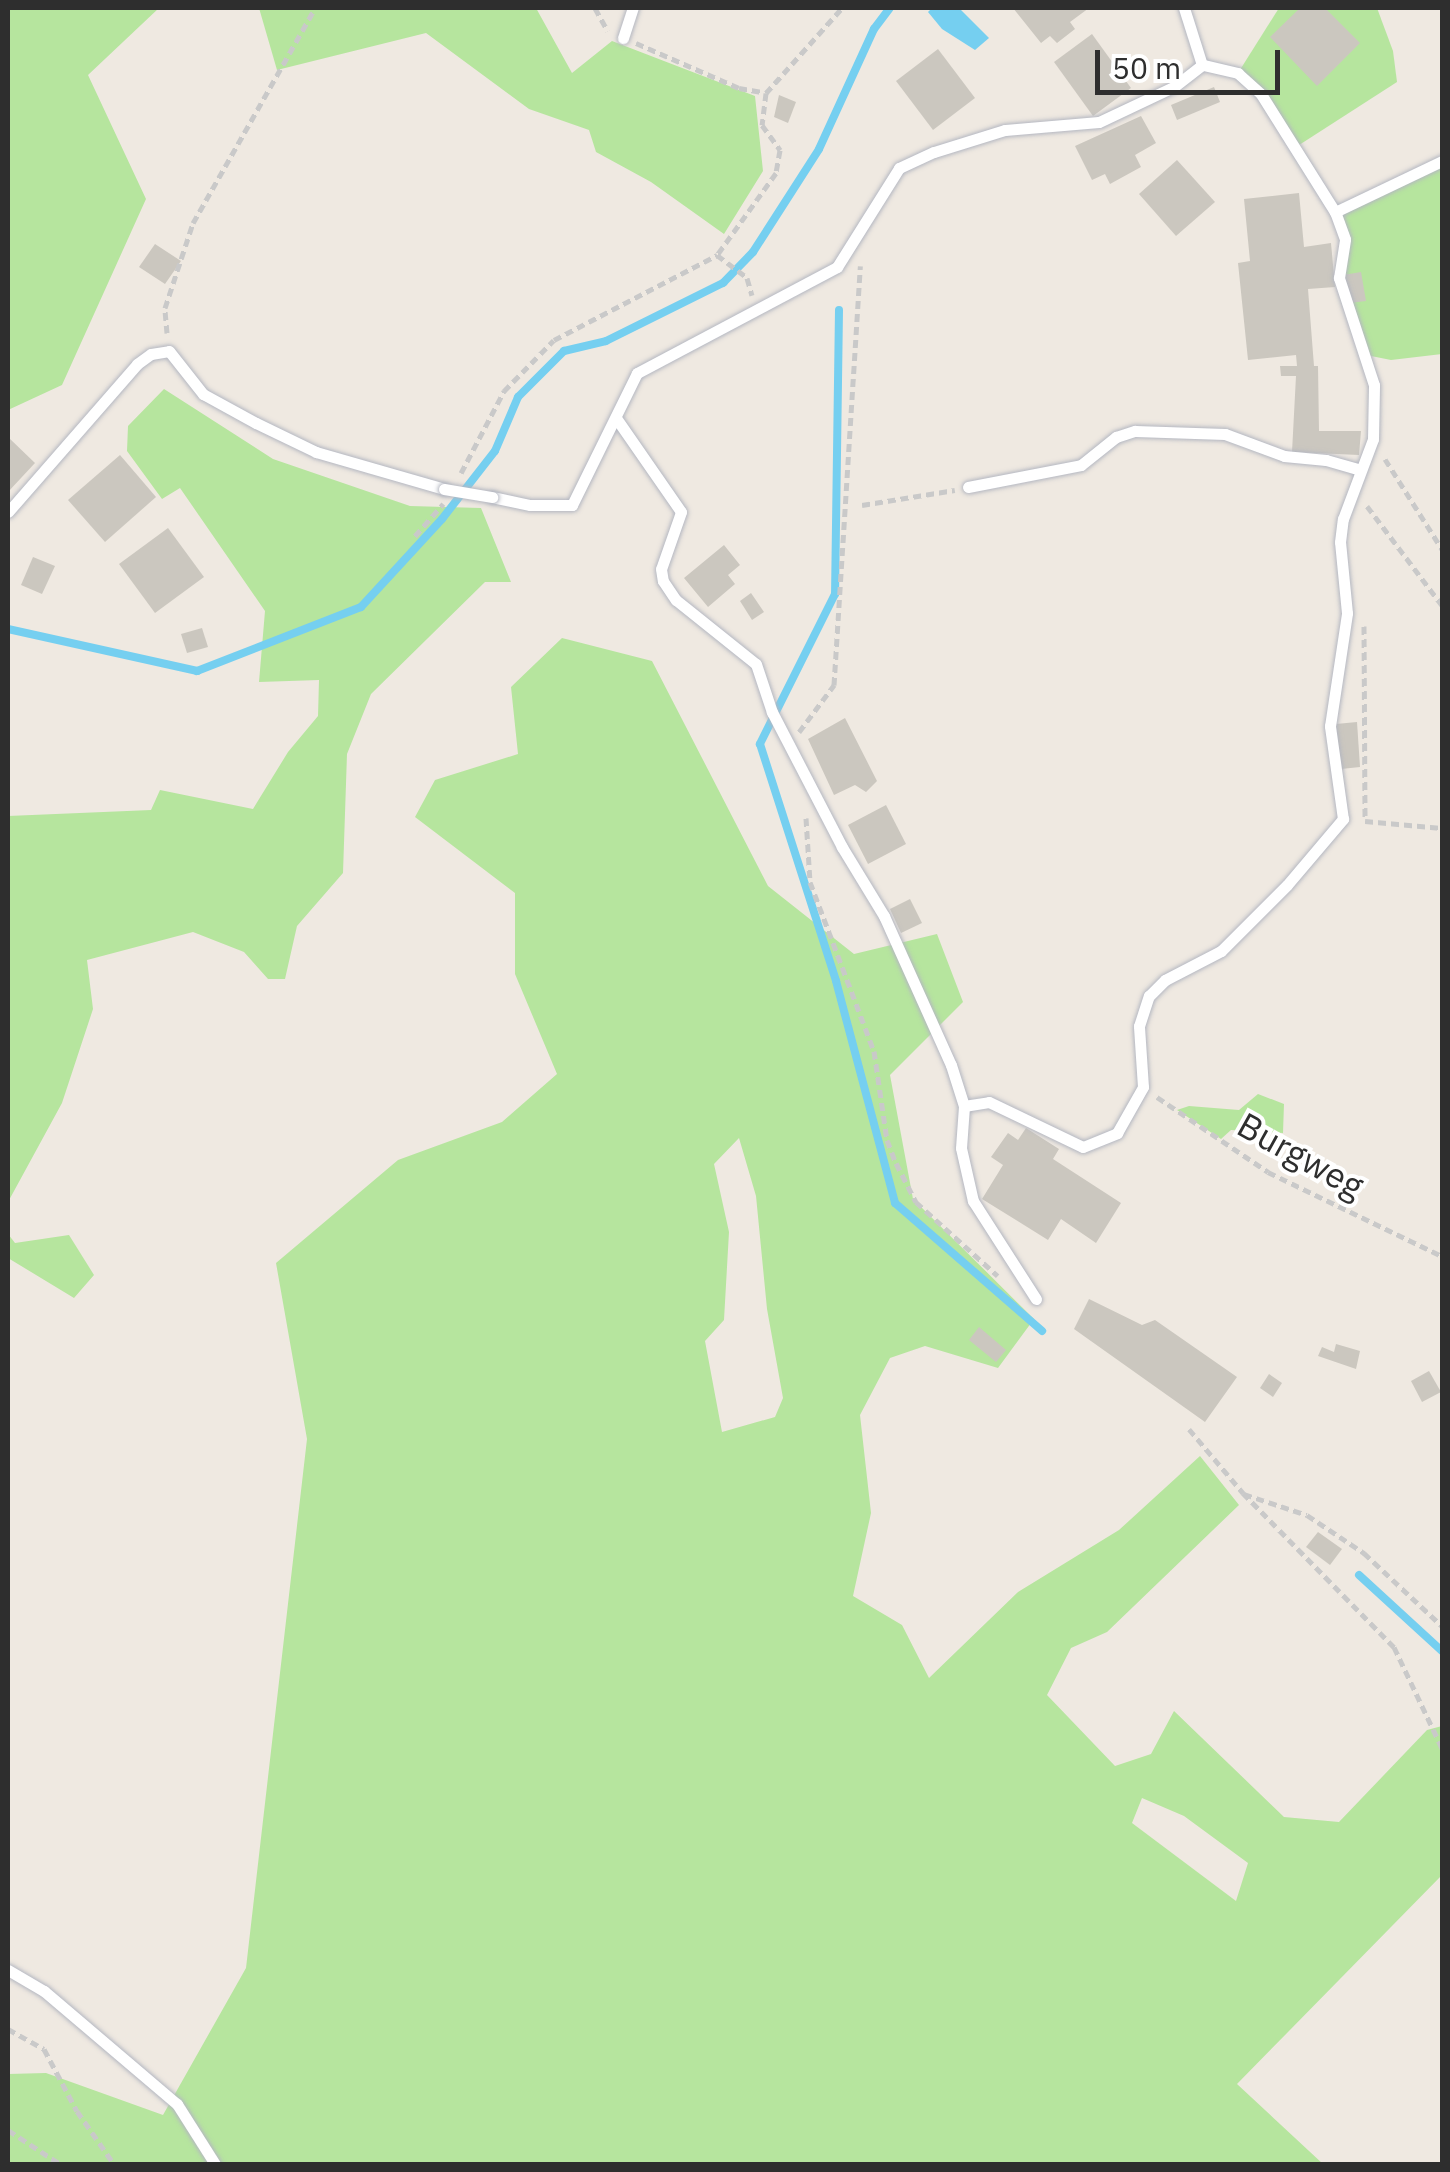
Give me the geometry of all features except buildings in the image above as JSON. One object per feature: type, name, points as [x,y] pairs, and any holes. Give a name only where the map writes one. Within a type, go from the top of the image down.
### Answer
[{"type":"lane","points":[[623,38],[633,8]]},
{"type":"lane","points":[[1184,8],[1202,65]]},
{"type":"lane","points":[[8,512],[137,364],[151,354],[169,351],[203,394],[316,452],[446,493],[530,505],[572,505],[616,418],[622,396],[637,373],[836,267],[891,178],[917,158],[1005,130],[1099,122],[1176,86],[1202,65]]},
{"type":"lane","points":[[964,1106],[989,1102],[1084,1148],[1117,1133],[1142,1086],[1139,1026],[1149,996],[1164,980],[1221,951],[1287,885],[1343,819],[1330,726],[1347,613],[1343,519],[1373,439],[1374,385],[1339,278],[1344,239],[1334,212],[1261,94],[1238,73],[1202,65]]},
{"type":"lane","points":[[1334,212],[1442,161]]},
{"type":"lane","points":[[616,418],[680,512],[661,568],[662,581],[676,600],[756,664],[772,712],[792,743],[842,847],[884,916],[951,1065],[964,1106],[961,1148],[973,1201],[1036,1299]]},
{"type":"lane","points":[[968,488],[1081,465],[1116,437],[1135,430],[1225,434],[1284,456],[1326,460],[1360,470]]},
{"type":"lane","points":[[8,1970],[44,1991],[177,2104],[215,2164]]},
{"type":"path","points":[[169,351],[165,308],[193,223],[315,8]]},
{"type":"path","points":[[595,8],[609,33],[690,63],[739,88],[766,92]]},
{"type":"path","points":[[458,479],[504,391],[554,340],[716,255],[776,174],[780,150],[762,125],[766,92],[842,8]]},
{"type":"path","points":[[792,743],[834,685],[861,257],[855,239]]},
{"type":"path","points":[[716,255],[747,278]]},
{"type":"path","points":[[1373,439],[1415,512],[1442,549]]},
{"type":"path","points":[[862,504],[968,488]]},
{"type":"path","points":[[446,493],[415,536],[446,493]]},
{"type":"path","points":[[1360,518],[1365,504],[1442,605]]},
{"type":"path","points":[[1364,623],[1365,821],[1442,828]]},
{"type":"path","points":[[805,804],[810,882],[874,1050],[887,1140],[896,1163],[916,1202],[1008,1285],[1036,1299]]},
{"type":"path","name":"Burgweg","points":[[1142,1086],[1268,1172],[1442,1256]]},
{"type":"path","points":[[1189,1429],[1243,1493],[1394,1647],[1420,1694],[1442,1748]]},
{"type":"path","points":[[1243,1493],[1307,1515],[1364,1553],[1442,1626]]},
{"type":"path","points":[[8,2029],[44,2049],[77,2110],[114,2164]]},
{"type":"path","points":[[8,2130],[60,2164]]},
{"type":"green space","points":[[8,8],[159,8],[88,75],[146,199],[62,385],[8,410]]},
{"type":"green space","points":[[259,8],[536,8],[572,73],[612,41],[755,96],[763,171],[724,234],[651,182],[596,152],[589,130],[529,109],[426,33],[277,70]]},
{"type":"green space","points":[[1279,8],[1377,8],[1393,51],[1397,82],[1296,147],[1238,73]]},
{"type":"green space","points":[[1442,161],[1442,354],[1391,360],[1366,355],[1339,278],[1344,239],[1335,212]]},
{"type":"green space","points":[[164,389],[273,459],[410,506],[481,508],[511,582],[485,582],[371,694],[347,754],[343,873],[297,926],[285,979],[268,979],[244,952],[193,932],[87,960],[93,1009],[62,1103],[8,1202],[8,816],[151,810],[160,790],[253,809],[288,752],[318,716],[319,680],[259,682],[265,611],[180,488],[162,499],[127,451],[128,426]]},
{"type":"green space","points":[[562,638],[652,661],[768,886],[854,954],[937,934],[963,1002],[890,1075],[913,1199],[1034,1319],[998,1368],[925,1346],[890,1358],[860,1415],[871,1513],[853,1596],[902,1625],[929,1678],[1018,1592],[1119,1530],[1200,1456],[1239,1505],[1107,1632],[1071,1648],[1047,1695],[1115,1766],[1151,1754],[1174,1711],[1284,1817],[1339,1822],[1427,1730],[1442,1726],[1442,1875],[1237,2084],[1323,2164],[8,2164],[8,2074],[46,2073],[163,2115],[246,1968],[307,1439],[276,1263],[398,1160],[502,1122],[557,1074],[515,974],[515,893],[415,817],[435,780],[518,754],[511,687]],"holes":[[[739,1138],[756,1196],[767,1309],[783,1398],[775,1417],[722,1432],[705,1341],[724,1320],[729,1232],[714,1164]],[[1142,1798],[1184,1816],[1248,1863],[1236,1901],[1132,1823]]]},
{"type":"green space","points":[[1258,1094],[1284,1104],[1283,1133],[1231,1130],[1221,1139],[1177,1110],[1189,1106],[1239,1110]]},
{"type":"green space","points":[[8,1234],[15,1243],[69,1235],[94,1275],[74,1298],[8,1258]]},
{"type":"water","points":[[932,8],[959,8],[989,38],[975,50],[942,29],[928,12]]},
{"type":"waterway","points":[[8,629],[197,671],[361,607],[442,519],[495,451],[518,397],[564,351],[606,341],[723,283],[753,252],[819,149],[874,29],[890,8]]},
{"type":"waterway","points":[[839,310],[835,594],[760,744],[836,981],[895,1203],[1042,1331]]},
{"type":"waterway","points":[[1359,1575],[1442,1651]]}]
